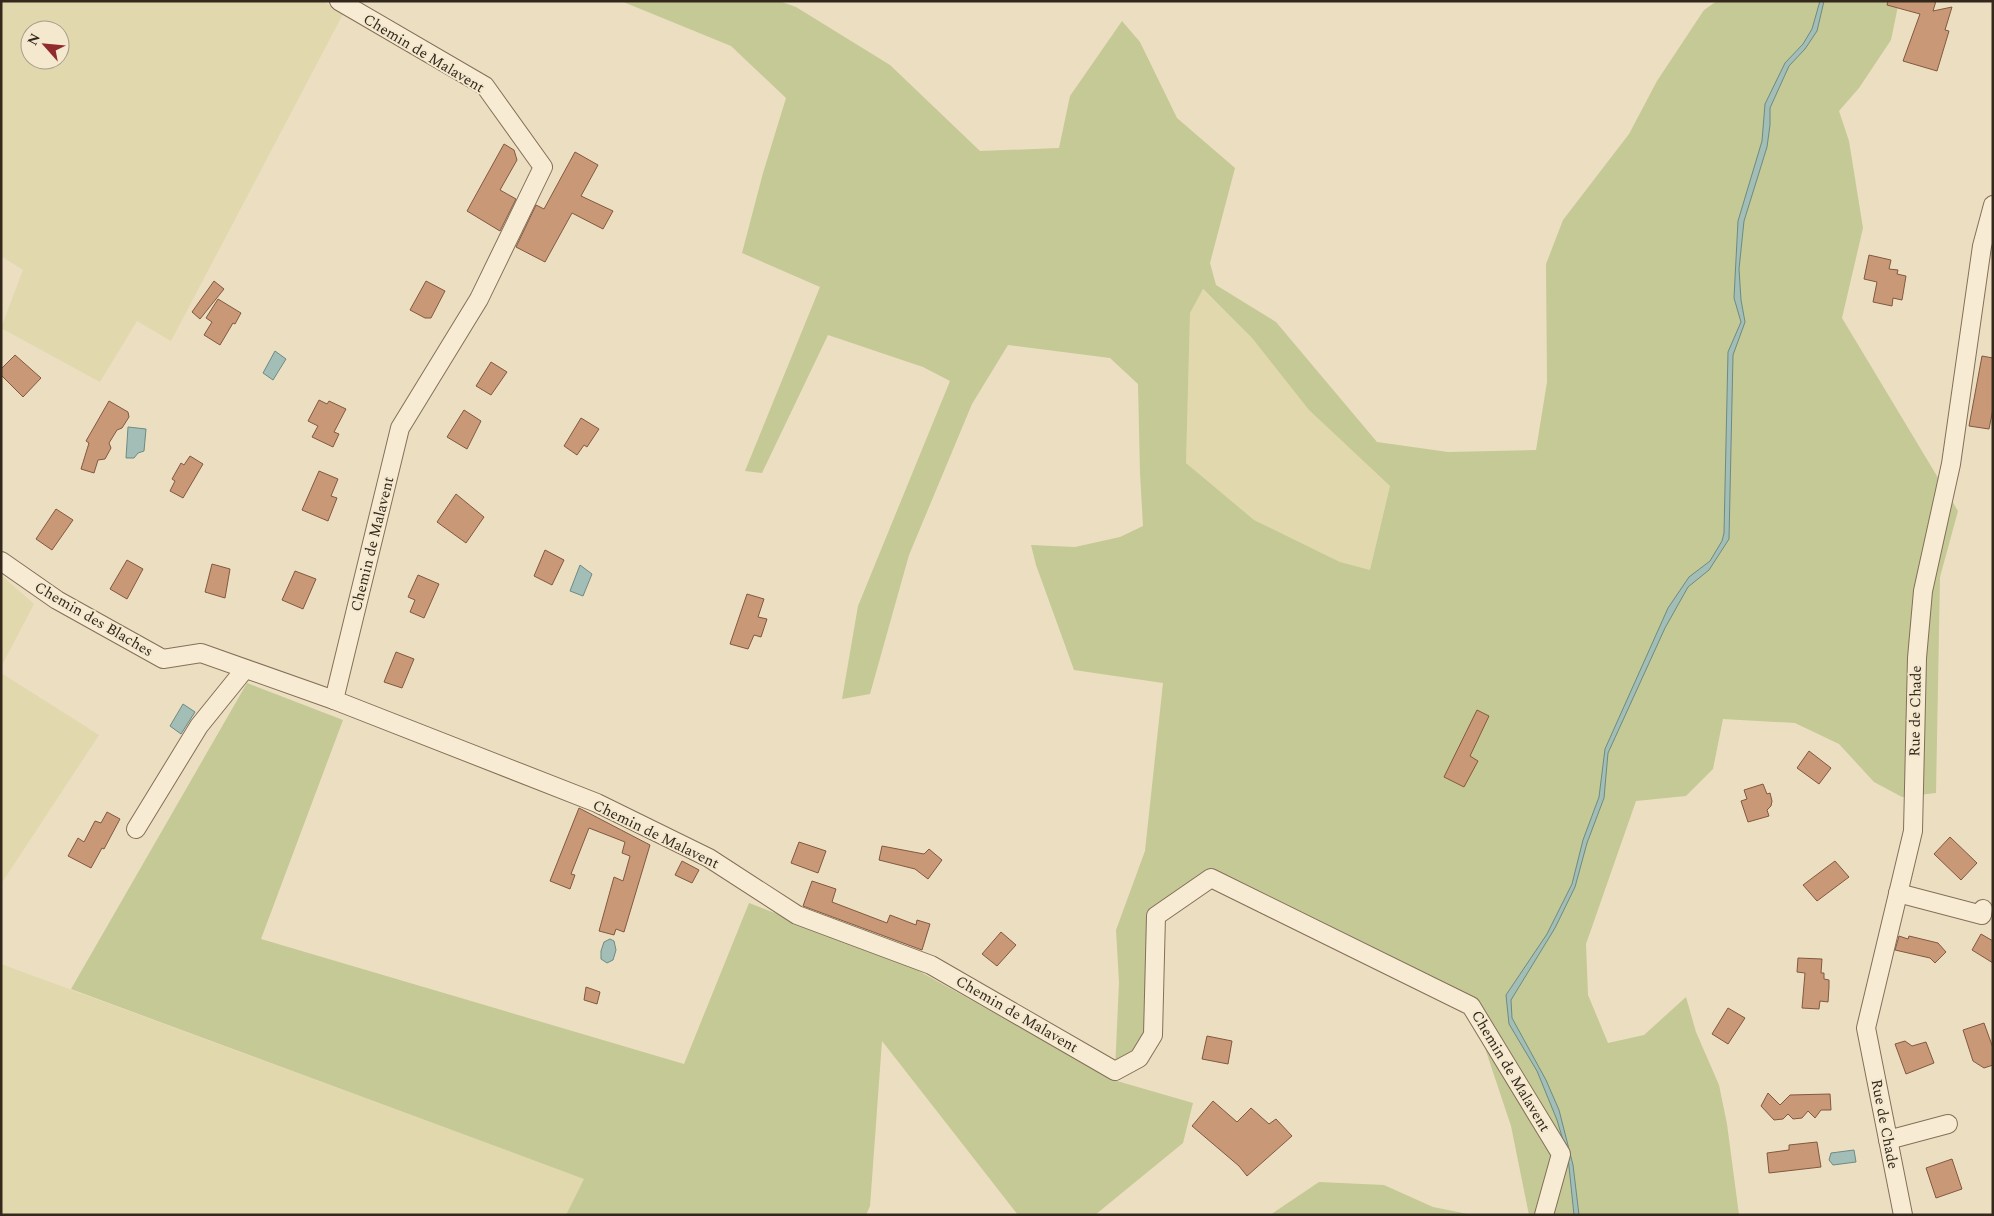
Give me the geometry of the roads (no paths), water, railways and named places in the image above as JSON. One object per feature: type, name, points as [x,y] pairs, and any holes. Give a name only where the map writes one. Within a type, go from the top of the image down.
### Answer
[{"type":"street","name":"Chemin de Malavent","points":[[339,1],[485,86],[543,168],[479,299],[400,428],[334,700],[596,803],[709,858],[797,915],[931,965],[1115,1070],[1139,1058],[1152,1035],[1156,916],[1211,878],[1472,1006],[1561,1154],[1544,1215]]},
{"type":"street","name":"Rue de Chade","points":[[1903,1215],[1866,1028],[1913,831],[1917,658],[1923,591],[1951,464],[1982,246],[1993,205]]},
{"type":"street","name":"Chemin des Blaches","points":[[1,561],[57,600],[163,659],[201,653],[334,700]]},
{"type":"street","points":[[136,830],[199,726],[245,668]]},
{"type":"street","points":[[1898,894],[1982,915],[1984,909]]},
{"type":"street","points":[[1888,1140],[1948,1124]]},
{"type":"water","points":[[1820,1],[1824,1],[1817,31],[1805,49],[1789,66],[1770,108],[1767,147],[1744,221],[1739,269],[1745,322],[1733,355],[1729,539],[1709,570],[1688,587],[1665,628],[1608,753],[1604,798],[1587,843],[1575,887],[1555,928],[1511,1000],[1512,1018],[1546,1080],[1559,1110],[1573,1165],[1579,1215],[1574,1215],[1568,1157],[1557,1120],[1537,1071],[1509,1024],[1506,995],[1547,934],[1572,884],[1583,840],[1599,797],[1605,749],[1668,608],[1689,577],[1710,561],[1722,541],[1724,533],[1728,352],[1741,322],[1734,298],[1738,221],[1762,141],[1765,104],[1785,63],[1803,44],[1812,29]]},
{"type":"water","points":[[275,351],[286,359],[273,380],[263,373]]},
{"type":"water","points":[[128,427],[146,429],[144,451],[138,453],[134,458],[126,458]]},
{"type":"water","points":[[580,565],[592,574],[583,596],[570,591]]},
{"type":"water","points":[[183,704],[195,712],[181,734],[170,726]]},
{"type":"water","points":[[610,939],[614,941],[616,950],[613,960],[607,963],[601,959],[601,951],[604,942]]},
{"type":"water","points":[[1854,1150],[1856,1162],[1833,1165],[1829,1160],[1831,1153]]}]
